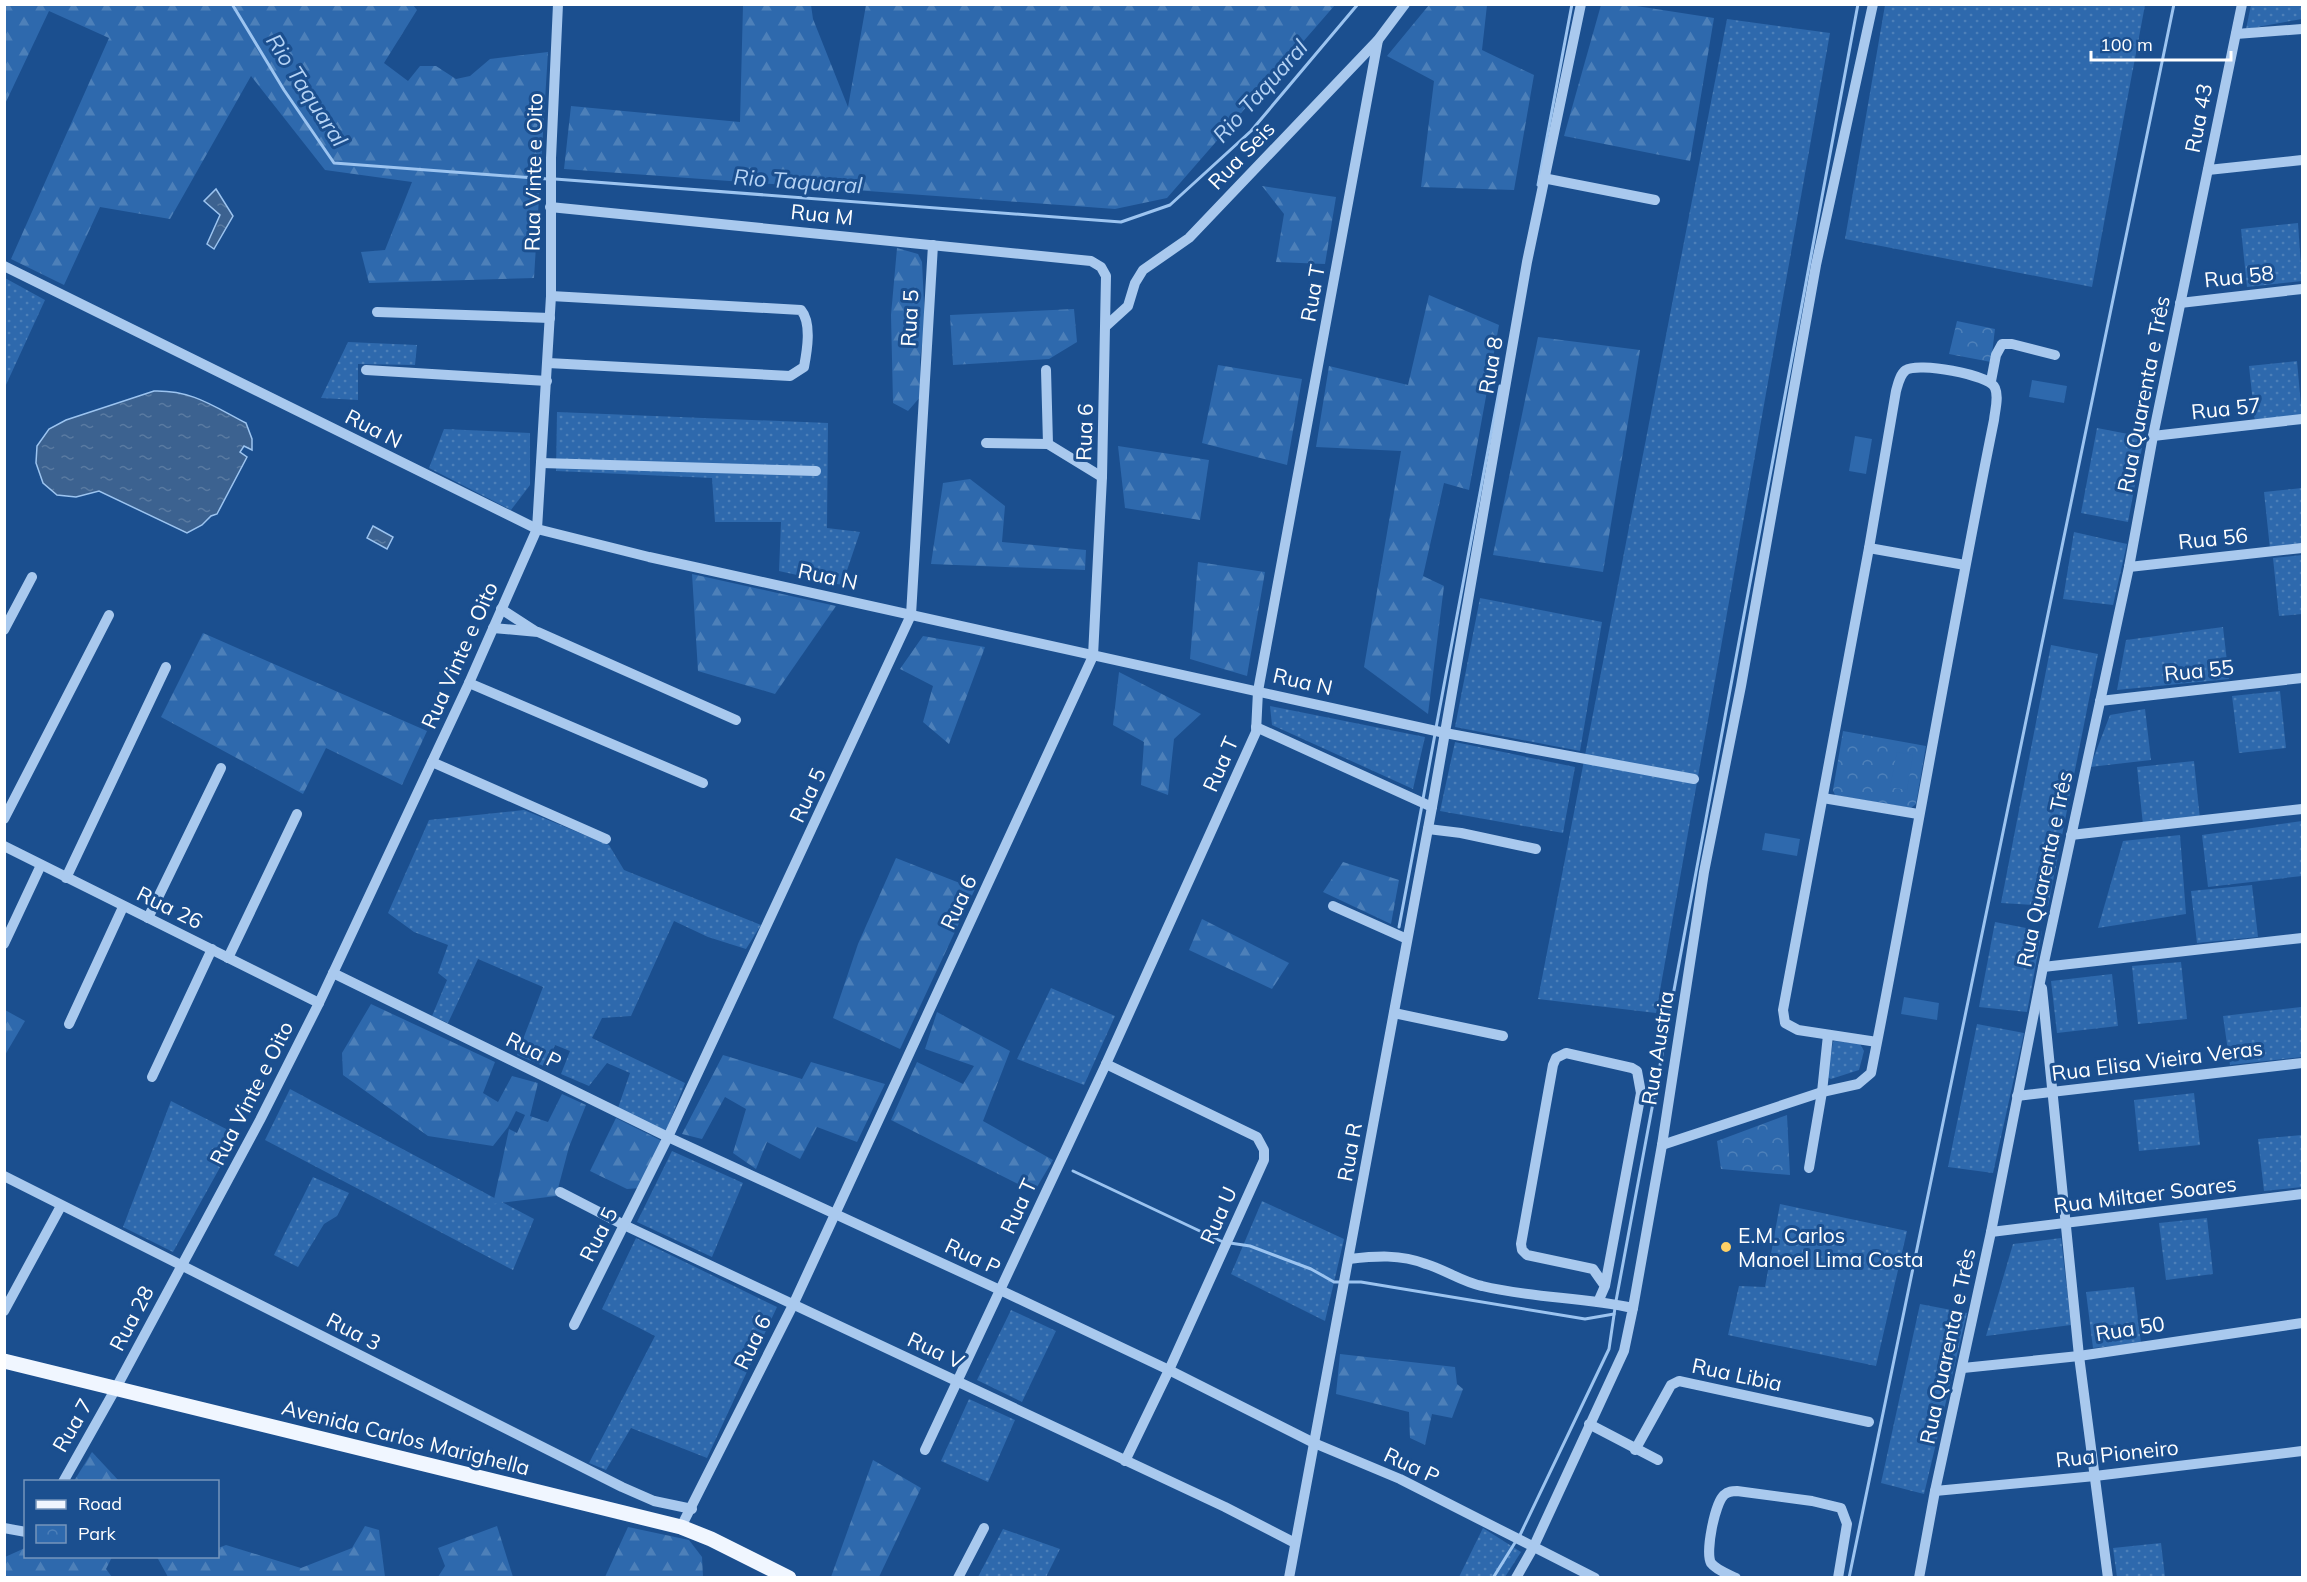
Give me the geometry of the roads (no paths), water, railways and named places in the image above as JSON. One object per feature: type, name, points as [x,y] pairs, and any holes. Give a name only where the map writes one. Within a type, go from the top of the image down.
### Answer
[{"type":"main road","name":"Avenida Carlos Marighella","points":[[4,1361],[681,1527],[711,1539],[789,1578]]},
{"type":"street","name":"Rua Vinte e Oito","points":[[181,1266],[260,1120],[319,1003],[469,683],[537,529],[551,296],[550,180],[558,4]]},
{"type":"street","name":"Rua Seis","points":[[1106,326],[1128,306],[1136,282],[1143,270],[1189,238],[1378,40],[1405,4]]},
{"type":"street","name":"Rua 8","points":[[1439,732],[1543,178],[1581,4]]},
{"type":"street","name":"Rua Austria","points":[[1516,1578],[1533,1548],[1624,1351],[1628,1307],[1662,1145],[1704,872],[1816,265],[1873,4]]},
{"type":"street","name":"Rua 43","points":[[2208,170],[2242,4]]},
{"type":"street","points":[[2235,34],[2302,29]]},
{"type":"street","name":"Rua T","points":[[925,1450],[1106,1064],[1252,742],[1256,727],[1258,691],[1378,40]]},
{"type":"street","points":[[2208,170],[2302,160]]},
{"type":"street","name":"Rua Quarenta e Três","points":[[1919,1578],[2042,972],[2129,567],[2208,170]]},
{"type":"street","points":[[1543,178],[1655,200]]},
{"type":"street","name":"Rua M","points":[[550,207],[1091,261]]},
{"type":"street","name":"Rua 5","points":[[574,1325],[668,1137],[911,615],[933,245]]},
{"type":"street","name":"Rua 6","points":[[681,1527],[692,1509],[835,1215],[1094,656],[1102,477],[1106,276],[1101,267],[1091,261]]},
{"type":"street","name":"Rua N","points":[[4,266],[537,529],[649,558],[1439,732],[1694,778]]},
{"type":"street","name":"Rua 58","points":[[2181,303],[2302,289]]},
{"type":"street","points":[[548,363],[790,376],[804,367],[806,357],[807,320],[801,310],[551,296]]},
{"type":"street","points":[[377,312],[550,318]]},
{"type":"street","points":[[1990,381],[1996,355],[2002,344],[2012,344],[2055,355]]},
{"type":"street","points":[[1662,1145],[1822,1092],[1857,1083],[1871,1073],[1877,1042],[1918,814],[1994,420],[1996,397],[1995,388],[1990,381],[1978,376],[1919,366],[1906,369],[1896,391],[1783,1010],[1785,1023],[1790,1027],[1877,1042]]},
{"type":"street","points":[[366,370],[547,381]]},
{"type":"street","points":[[1046,370],[1048,444]]},
{"type":"street","name":"Rua 57","points":[[2154,436],[2302,419]]},
{"type":"street","points":[[986,443],[1048,444],[1102,477]]},
{"type":"street","points":[[541,463],[816,471]]},
{"type":"street","points":[[1869,548],[1965,565]]},
{"type":"street","name":"Rua 56","points":[[2129,567],[2302,548]]},
{"type":"street","points":[[4,630],[32,578]]},
{"type":"street","points":[[501,609],[538,632],[736,720]]},
{"type":"street","points":[[4,819],[109,615]]},
{"type":"street","points":[[493,628],[538,632]]},
{"type":"street","points":[[66,878],[166,668]]},
{"type":"street","name":"Rua 55","points":[[2100,701],[2302,678]]},
{"type":"street","points":[[469,683],[702,783]]},
{"type":"street","points":[[1256,727],[1426,804]]},
{"type":"street","name":"Rua R","points":[[1289,1578],[1428,829],[1426,804],[1439,732]]},
{"type":"street","points":[[432,762],[606,839]]},
{"type":"street","points":[[148,918],[221,768]]},
{"type":"street","points":[[1823,798],[1918,814]]},
{"type":"street","points":[[2071,836],[2302,809]]},
{"type":"street","points":[[228,958],[297,814]]},
{"type":"street","points":[[1428,829],[1461,833],[1536,849]]},
{"type":"street","name":"Rua 26","points":[[4,846],[319,1003]]},
{"type":"street","points":[[4,944],[41,865]]},
{"type":"street","points":[[69,1024],[123,906]]},
{"type":"street","points":[[1333,906],[1407,939]]},
{"type":"street","points":[[2108,1578],[2079,1356],[2042,972],[2302,938]]},
{"type":"street","points":[[152,1077],[212,950]]},
{"type":"street","name":"Rua P","points":[[333,973],[668,1137],[1169,1370],[1314,1443],[1400,1479],[1595,1578]]},
{"type":"street","points":[[1394,1013],[1503,1036]]},
{"type":"street","points":[[1809,1168],[1822,1092],[1828,1035]]},
{"type":"street","points":[[1603,1303],[1641,1093],[1639,1074],[1632,1068],[1566,1053],[1560,1054],[1553,1065],[1521,1244],[1522,1250],[1527,1255],[1585,1266],[1597,1272],[1605,1286]]},
{"type":"street","name":"Rua Elisa Vieira Veras","points":[[2017,1096],[2302,1063]]},
{"type":"street","name":"Rua U","points":[[1106,1064],[1257,1137],[1264,1150],[1264,1160],[1227,1243],[1125,1461]]},
{"type":"street","name":"Rua 3","points":[[4,1176],[622,1487],[654,1501],[692,1509]]},
{"type":"street","name":"Rua V","points":[[560,1192],[624,1226],[1225,1507],[1295,1543]]},
{"type":"street","name":"Rua Miltaer Soares","points":[[1991,1232],[2302,1194]]},
{"type":"street","points":[[4,1311],[61,1206]]},
{"type":"street","points":[[1349,1259],[1385,1255],[1406,1258],[1483,1287],[1628,1307]]},
{"type":"street","points":[[1585,1266],[1603,1263],[1610,1258]]},
{"type":"street","name":"Rua 28","points":[[116,1388],[181,1266]]},
{"type":"street","name":"Rua 50","points":[[1963,1368],[2079,1356],[2302,1323]]},
{"type":"street","name":"Rua Libia","points":[[1635,1450],[1671,1385],[1678,1381],[1869,1422]]},
{"type":"street","name":"Rua 7","points":[[64,1480],[116,1388]]},
{"type":"street","points":[[1589,1424],[1658,1460]]},
{"type":"street","name":"Rua Pioneiro","points":[[1935,1491],[2094,1476],[2302,1451]]},
{"type":"street","points":[[1736,1578],[1715,1567],[1708,1550],[1722,1497],[1726,1493],[1737,1491],[1812,1501],[1841,1508],[1847,1524],[1838,1578]]},
{"type":"street","points":[[4,1528],[23,1532]]},
{"type":"street","points":[[958,1578],[984,1528]]},
{"type":"water","points":[[216,189],[233,216],[214,249],[207,244],[220,215],[204,201]]},
{"type":"water","points":[[154,391],[180,393],[212,405],[246,423],[252,439],[252,450],[244,446],[240,452],[247,457],[217,514],[187,533],[99,491],[76,497],[57,495],[43,483],[36,463],[37,446],[49,429],[66,420]]},
{"type":"water","points":[[373,526],[393,537],[387,549],[367,538]]},
{"type":"waterway","name":"Rio Taquaral","points":[[232,4],[284,90],[334,163],[548,179]]},
{"type":"waterway","name":"Rio Taquaral","points":[[555,179],[1121,222],[1170,205],[1251,131],[1358,4]]},
{"type":"waterway","points":[[1538,185],[1572,4]]},
{"type":"waterway","points":[[1616,1301],[1858,4]]},
{"type":"waterway","points":[[1849,1578],[2174,4]]},
{"type":"waterway","points":[[1436,728],[1500,386]]},
{"type":"waterway","points":[[1423,799],[1435,734]]},
{"type":"waterway","points":[[1399,927],[1422,805]]},
{"type":"waterway","points":[[1073,1171],[1223,1242]]},
{"type":"waterway","points":[[1230,1243],[1250,1246],[1311,1269],[1334,1282],[1361,1282],[1585,1319],[1614,1314]]},
{"type":"waterway","points":[[1520,1535],[1609,1349],[1615,1308]]},
{"type":"waterway","points":[[1493,1578],[1516,1541]]},
{"type":"place","name":"E.M. Carlos Manoel Lima Costa","points":[[1726,1247]]}]
